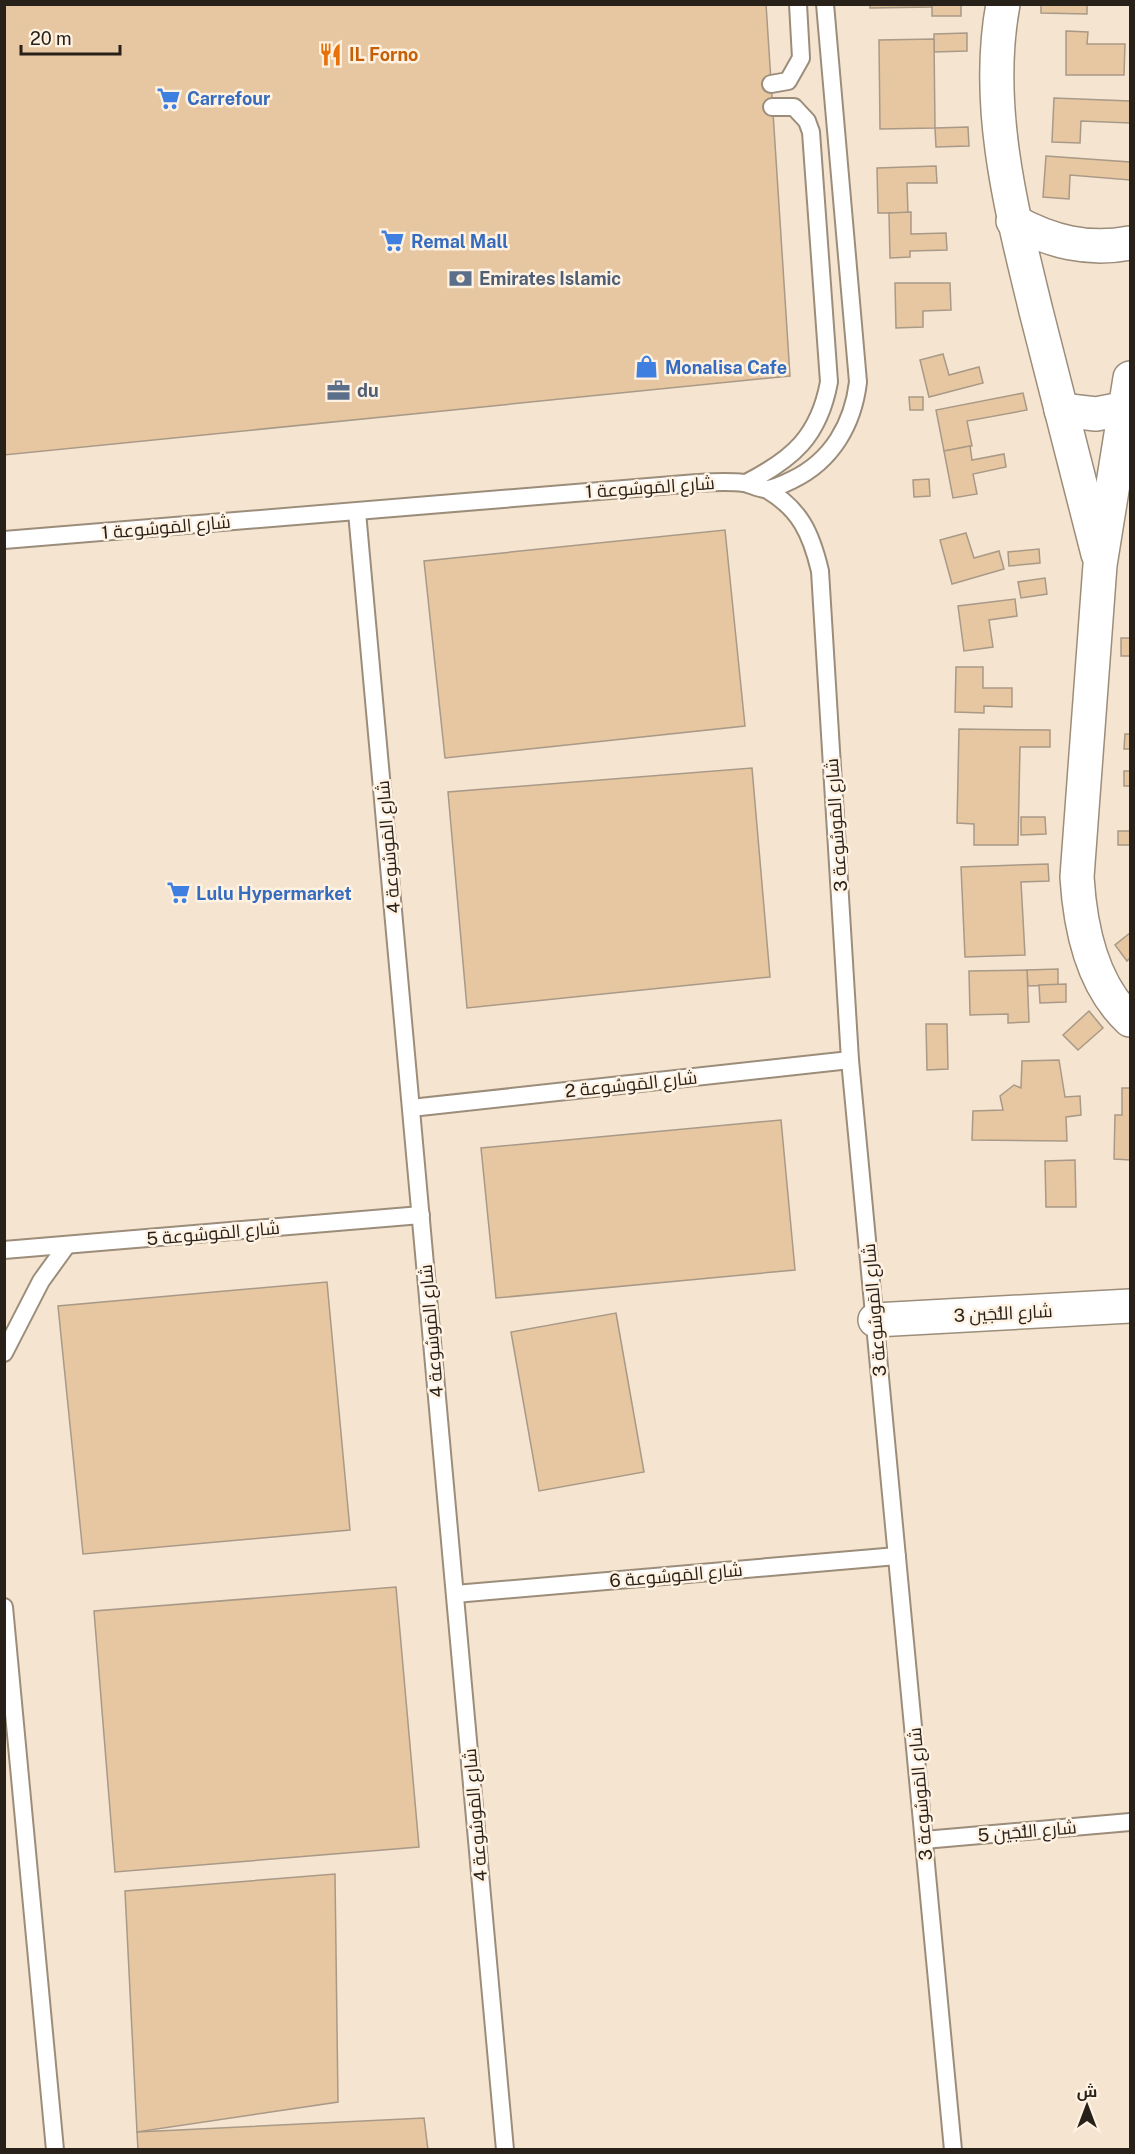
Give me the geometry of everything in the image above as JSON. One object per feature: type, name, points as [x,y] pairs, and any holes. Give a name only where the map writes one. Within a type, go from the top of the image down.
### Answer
[{"type":"street","points":[[1003,4],[999,24],[1000,122],[1013,220],[1100,565]]},
{"type":"street","points":[[1013,220],[1036,234],[1061,242],[1087,246],[1131,243]]},
{"type":"street","points":[[1061,410],[1096,414],[1129,393]]},
{"type":"street","points":[[1129,393],[1100,565],[1077,877],[1082,926],[1098,973],[1109,994],[1131,1020]]},
{"type":"street","name":"شارع اللُّجَين 3","points":[[875,1320],[1131,1306]]},
{"type":"lane","points":[[771,84],[788,81],[801,58],[798,4]]},
{"type":"lane","points":[[766,489],[782,485],[805,473],[836,445],[851,415],[858,382],[825,4]]},
{"type":"lane","points":[[746,483],[777,466],[809,437],[819,420],[829,382],[810,132],[807,122],[794,107],[772,107]]},
{"type":"lane","name":"شارع المَوسُوعة 1","points":[[4,540],[698,483],[746,483],[766,489]]},
{"type":"lane","name":"شارع المَوسُوعة 3","points":[[766,489],[784,500],[810,531],[820,571],[850,1060],[953,2150]]},
{"type":"lane","name":"شارع المَوسُوعة 4","points":[[357,512],[505,2150]]},
{"type":"lane","name":"شارع المَوسُوعة 2","points":[[411,1108],[850,1060]]},
{"type":"lane","name":"شارع المَوسُوعة 5","points":[[4,1250],[421,1215]]},
{"type":"lane","points":[[4,1353],[41,1281],[67,1245]]},
{"type":"lane","name":"شارع المَوسُوعة 6","points":[[455,1594],[897,1556]]},
{"type":"lane","points":[[4,1607],[55,2150]]},
{"type":"lane","name":"شارع اللُّجَين 5","points":[[924,1840],[1131,1822]]},
{"type":"building","name":"Remal Mall","points":[[4,4],[766,4],[790,376],[4,455]]},
{"type":"building","points":[[870,4],[932,4],[932,7],[870,8]]},
{"type":"building","points":[[932,4],[961,4],[961,16],[932,16]]},
{"type":"building","points":[[1041,4],[1087,4],[1087,14],[1041,13]]},
{"type":"building","points":[[1066,31],[1088,32],[1087,44],[1125,44],[1124,75],[1066,75]]},
{"type":"building","points":[[967,33],[967,51],[934,52],[934,34]]},
{"type":"building","points":[[934,39],[935,128],[880,129],[879,40]]},
{"type":"building","points":[[1054,98],[1130,101],[1130,123],[1081,121],[1080,143],[1052,142]]},
{"type":"building","points":[[968,127],[969,146],[936,147],[935,128]]},
{"type":"building","points":[[1046,156],[1130,162],[1130,180],[1070,175],[1069,199],[1043,197]]},
{"type":"building","points":[[936,166],[937,183],[907,183],[908,213],[878,213],[877,168]]},
{"type":"building","points":[[911,212],[911,234],[946,233],[947,250],[910,251],[910,257],[890,258],[889,213]]},
{"type":"building","points":[[895,283],[950,283],[951,310],[923,311],[923,327],[896,328]]},
{"type":"building","points":[[943,354],[949,375],[979,367],[983,383],[929,397],[920,360]]},
{"type":"building","points":[[1023,393],[1027,410],[967,421],[972,446],[944,451],[936,410]]},
{"type":"building","points":[[909,397],[923,397],[923,410],[910,410]]},
{"type":"building","points":[[970,446],[972,460],[1004,454],[1006,467],[973,474],[977,494],[953,498],[944,451]]},
{"type":"building","points":[[929,479],[930,496],[914,497],[913,480]]},
{"type":"building","points":[[725,530],[745,726],[445,758],[424,561]]},
{"type":"building","points":[[966,533],[974,558],[999,551],[1004,569],[952,584],[940,540]]},
{"type":"building","points":[[1039,549],[1040,563],[1009,566],[1008,552]]},
{"type":"building","points":[[1045,578],[1047,594],[1021,598],[1018,582]]},
{"type":"building","points":[[1015,599],[1017,616],[989,620],[993,647],[964,651],[958,606]]},
{"type":"building","points":[[1121,638],[1130,638],[1130,656],[1121,656]]},
{"type":"building","points":[[956,667],[983,667],[983,688],[1012,688],[1012,707],[984,706],[984,713],[955,712]]},
{"type":"building","points":[[959,729],[1050,730],[1050,747],[1020,747],[1018,845],[974,845],[974,824],[957,823]]},
{"type":"building","points":[[1125,734],[1130,734],[1130,749],[1124,749]]},
{"type":"building","points":[[752,768],[770,977],[467,1008],[448,792]]},
{"type":"building","points":[[1124,771],[1130,771],[1130,786],[1124,786]]},
{"type":"building","points":[[1021,817],[1045,817],[1046,834],[1021,835]]},
{"type":"building","points":[[1118,831],[1130,831],[1130,845],[1118,845]]},
{"type":"building","points":[[1048,864],[1049,881],[1021,882],[1025,955],[965,957],[961,867]]},
{"type":"building","points":[[1130,933],[1130,958],[1127,961],[1115,945]]},
{"type":"building","points":[[1058,969],[1058,985],[1028,986],[1027,970]]},
{"type":"building","points":[[1027,970],[1029,1022],[1008,1023],[1008,1014],[970,1015],[969,971]]},
{"type":"building","points":[[1066,984],[1066,1002],[1040,1003],[1039,985]]},
{"type":"building","points":[[1089,1011],[1103,1028],[1078,1050],[1063,1035]]},
{"type":"building","points":[[926,1024],[947,1024],[948,1069],[927,1070]]},
{"type":"building","points":[[1059,1060],[1065,1097],[1080,1096],[1081,1115],[1066,1117],[1067,1141],[972,1140],[973,1111],[1003,1110],[1000,1096],[1014,1085],[1021,1088],[1022,1061]]},
{"type":"building","points":[[1122,1088],[1130,1088],[1130,1160],[1114,1159],[1115,1115],[1122,1115]]},
{"type":"building","points":[[781,1120],[795,1270],[496,1298],[481,1148]]},
{"type":"building","points":[[1075,1160],[1076,1207],[1046,1207],[1045,1161]]},
{"type":"building","points":[[327,1282],[350,1530],[83,1554],[58,1306]]},
{"type":"building","points":[[616,1313],[644,1472],[539,1491],[511,1332]]},
{"type":"building","points":[[396,1587],[419,1847],[115,1872],[94,1611]]},
{"type":"building","points":[[335,1874],[338,2102],[137,2132],[125,1891]]},
{"type":"building","points":[[424,2118],[428,2150],[138,2150],[137,2132]]},
{"type":"place","name":"IL Forno","points":[[331,54]]},
{"type":"place","name":"Carrefour","points":[[169,98]]},
{"type":"place","name":"Remal Mall","points":[[393,241]]},
{"type":"place","name":"Emirates Islamic","points":[[461,278]]},
{"type":"place","name":"Monalisa Cafe","points":[[647,367]]},
{"type":"place","name":"du","points":[[339,390]]},
{"type":"place","name":"Lulu Hypermarket","points":[[178,893]]}]
